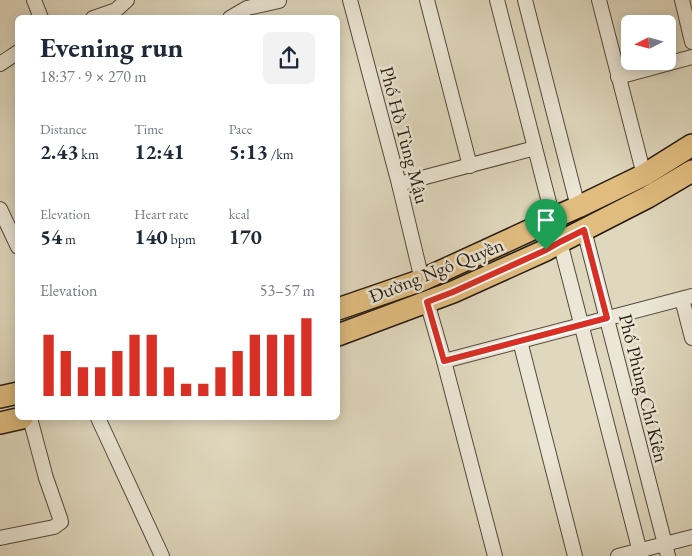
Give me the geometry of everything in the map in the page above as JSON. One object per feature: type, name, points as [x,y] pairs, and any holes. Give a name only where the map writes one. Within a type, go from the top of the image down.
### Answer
[{"type":"main road","name":"Đường Ngô Quyền","points":[[340,308],[422,280],[537,227],[644,175],[692,146]]},
{"type":"main road","name":"Đường Ngô Quyền","points":[[340,335],[453,292],[546,250],[648,197],[692,171]]},
{"type":"main road","points":[[0,397],[15,394]]},
{"type":"main road","points":[[0,423],[15,420]]},
{"type":"street","points":[[34,0],[40,15]]},
{"type":"street","points":[[102,15],[116,10],[128,0]]},
{"type":"street","name":"Phố Hồ Tùng Mậu","points":[[350,0],[399,184],[422,280]]},
{"type":"street","points":[[427,0],[470,166]]},
{"type":"street","points":[[497,0],[554,218]]},
{"type":"street","points":[[525,0],[578,207]]},
{"type":"street","points":[[599,0],[644,175]]},
{"type":"street","points":[[682,0],[692,42]]},
{"type":"street","points":[[233,15],[245,4],[279,1]]},
{"type":"street","points":[[0,64],[15,54]]},
{"type":"street","points":[[618,77],[692,56]]},
{"type":"street","points":[[399,184],[535,148]]},
{"type":"street","points":[[0,209],[15,241]]},
{"type":"street","name":"Phố Phùng Chí Kiên","points":[[584,230],[666,550]]},
{"type":"street","points":[[560,242],[640,553]]},
{"type":"street","points":[[444,361],[687,298],[692,338]]},
{"type":"street","points":[[427,302],[495,556]]},
{"type":"street","points":[[520,341],[575,556]]},
{"type":"street","points":[[0,538],[54,527],[61,522],[46,478],[31,420]]},
{"type":"street","points":[[99,420],[162,556]]},
{"type":"street","points":[[618,556],[666,550],[692,536]]},
{"type":"route","points":[[584,230],[607,318],[444,361],[427,302],[546,250],[584,230]]}]
